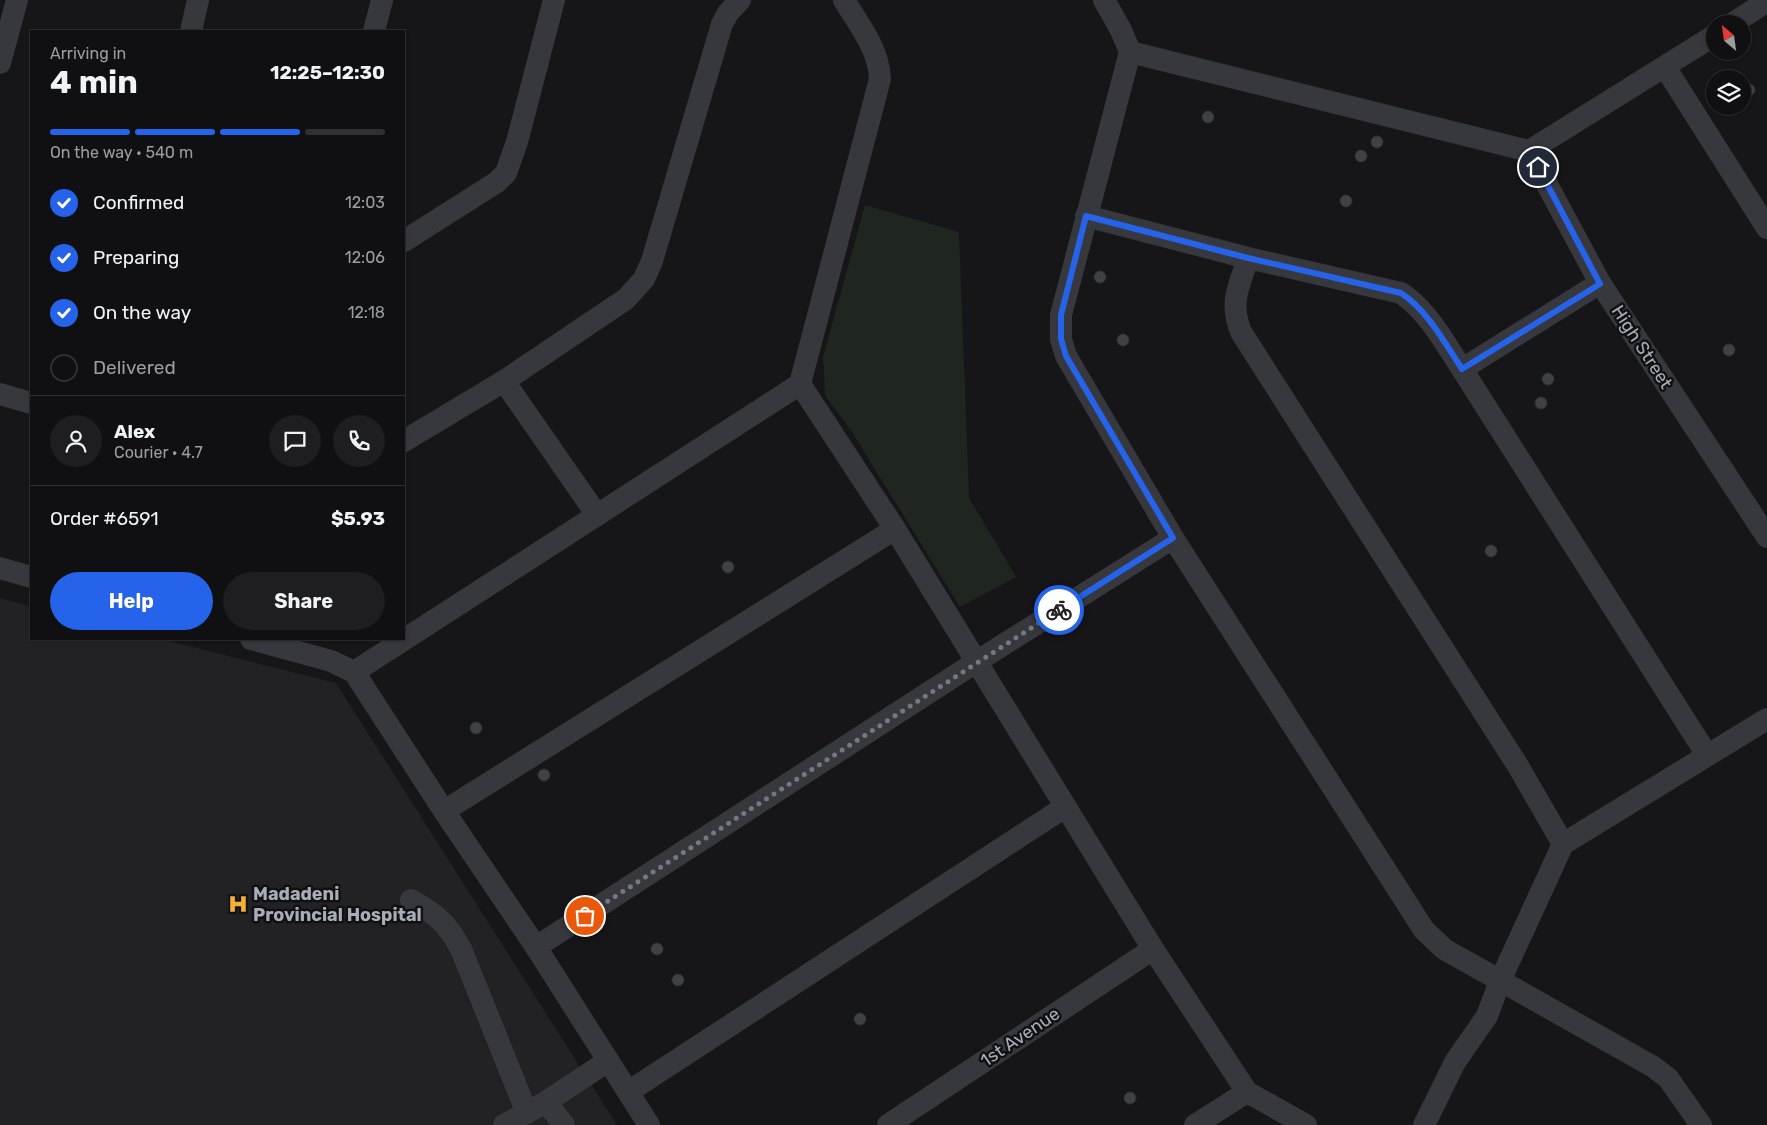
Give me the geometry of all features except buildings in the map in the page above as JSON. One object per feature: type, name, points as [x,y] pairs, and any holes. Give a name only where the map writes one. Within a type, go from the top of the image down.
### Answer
[{"type":"street","points":[[0,63],[17,0]]},
{"type":"street","points":[[191,30],[198,0]]},
{"type":"street","points":[[374,30],[382,0]]},
{"type":"street","points":[[405,239],[497,182],[506,173],[518,142],[554,0]]},
{"type":"street","points":[[405,440],[504,381],[626,299],[644,279],[652,261],[722,24],[728,12],[740,0]]},
{"type":"street","points":[[405,639],[800,384],[880,79],[879,68],[872,47],[844,0]]},
{"type":"street","points":[[1104,0],[1121,30],[1130,52],[1061,315],[1061,339],[1066,356],[1173,538],[1424,930],[1444,949],[1652,1066],[1668,1078],[1701,1125]]},
{"type":"street","points":[[1746,15],[1767,1]]},
{"type":"street","points":[[1130,52],[1529,150],[1706,40]]},
{"type":"street","points":[[1664,67],[1767,228]]},
{"type":"street","name":"High Street","points":[[1529,150],[1600,284],[1767,537]]},
{"type":"street","points":[[1086,216],[1248,258],[1401,293],[1413,301],[1462,369],[1708,755]]},
{"type":"street","points":[[1248,258],[1235,301],[1236,319],[1242,332],[1518,766],[1563,844]]},
{"type":"street","points":[[1462,369],[1600,284]]},
{"type":"street","points":[[504,381],[597,515]]},
{"type":"street","points":[[800,384],[895,529],[1153,949],[1247,1092],[1306,1125]]},
{"type":"street","points":[[0,394],[30,403]]},
{"type":"street","points":[[444,812],[895,529]]},
{"type":"street","points":[[536,947],[976,662],[1173,538]]},
{"type":"street","points":[[0,568],[30,577]]},
{"type":"street","points":[[254,640],[331,662],[354,672],[444,812],[536,947],[649,1125]]},
{"type":"street","points":[[354,672],[404,640]]},
{"type":"street","points":[[1424,1125],[1455,1062],[1487,1016],[1500,981],[1563,844],[1767,719]]},
{"type":"street","points":[[628,1092],[1065,807]]},
{"type":"street","points":[[412,900],[444,922],[453,933],[536,1107],[564,1125]]},
{"type":"street","name":"1st Avenue","points":[[888,1125],[1153,949]]},
{"type":"street","points":[[504,1125],[608,1061]]},
{"type":"street","points":[[1194,1125],[1247,1092]]},
{"type":"shaded area","points":[[865,205],[959,232],[969,498],[1016,577],[960,607],[852,432],[825,395],[823,357]]},
{"type":"shaded area","name":"Madadeni Provincial Hospital","points":[[0,598],[30,606],[30,640],[165,640],[336,683],[617,1125],[0,1125]]},
{"type":"way so far","points":[[585,916],[1059,610]]},
{"type":"place","name":"Madadeni Provincial Hospital","points":[[238,904]]},
{"type":"route","points":[[1059,610],[1173,538],[1066,356],[1061,339],[1061,315],[1086,216],[1248,258],[1401,293],[1413,301],[1422,311],[1462,369],[1600,284],[1538,167]]}]
